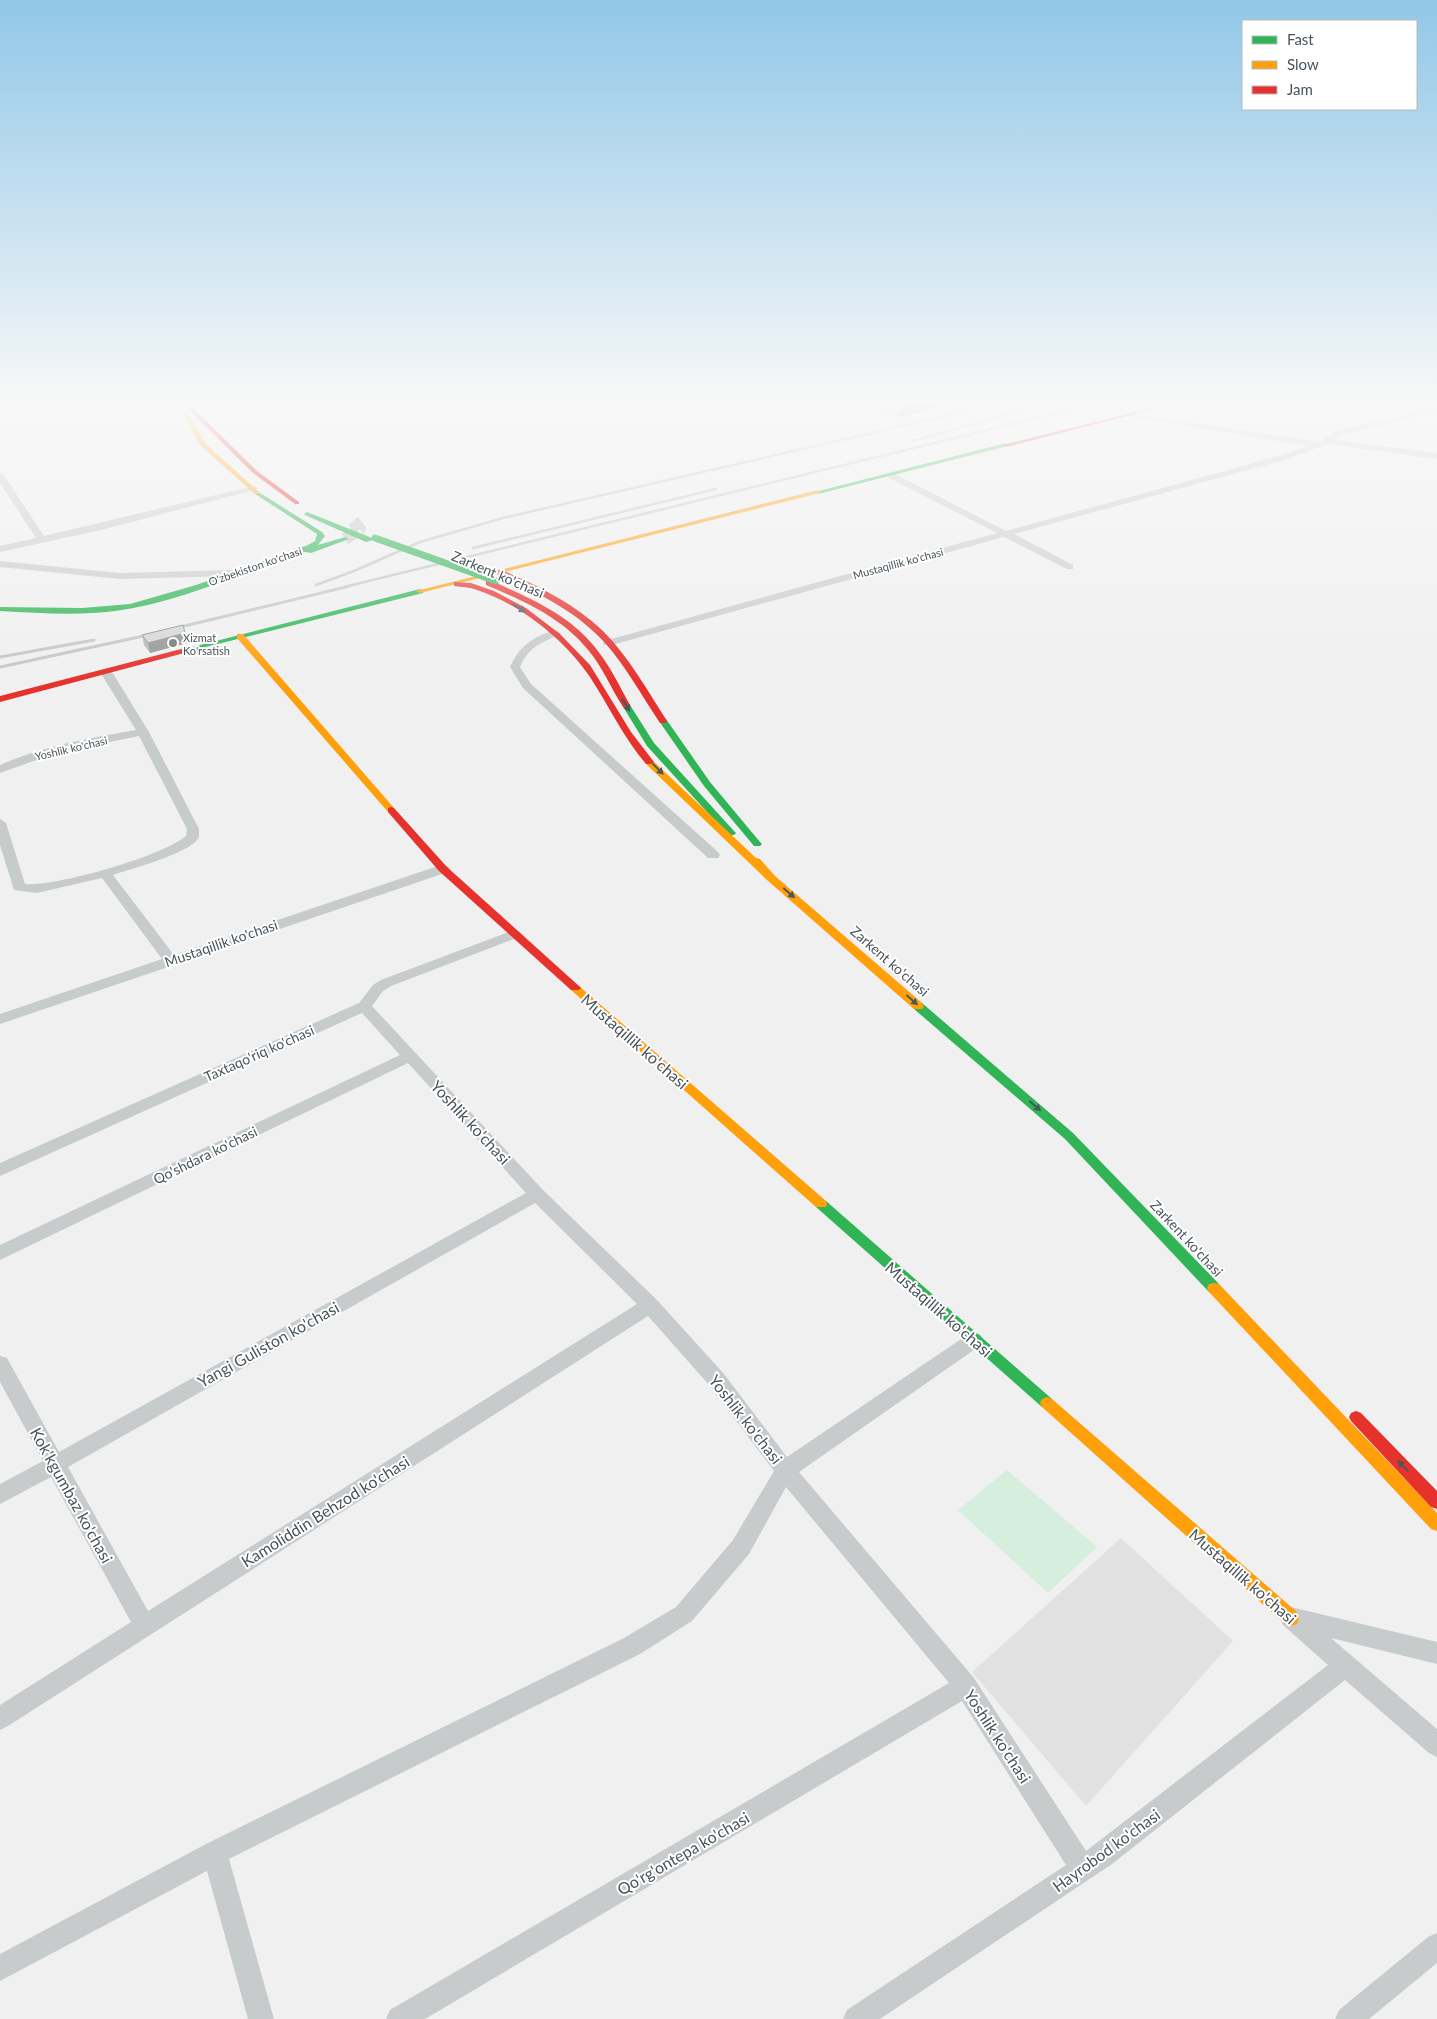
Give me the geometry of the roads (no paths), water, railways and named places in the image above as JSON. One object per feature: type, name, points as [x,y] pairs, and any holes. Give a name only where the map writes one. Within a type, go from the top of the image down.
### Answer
[{"type":"main road","name":"O'zbekiston ko'chasi","points":[[0,609],[76,610],[128,606],[175,593],[313,546],[320,538],[320,532],[262,494]]},
{"type":"main road","points":[[279,494],[284,498]]},
{"type":"main road","points":[[280,494],[284,498]]},
{"type":"main road","points":[[304,494],[310,498]]},
{"type":"main road","points":[[0,700],[240,636],[442,586],[495,579],[817,494]]},
{"type":"main road","name":"Zarkent ko'chasi","points":[[284,498],[335,527],[495,579],[560,619],[591,648],[650,744],[775,874],[1069,1136],[1437,1524]]},
{"type":"main road","name":"O'zbekiston ko'chasi","points":[[0,613],[81,614],[142,606],[345,539]]},
{"type":"main road","points":[[495,579],[557,599],[589,623],[608,643],[624,660],[663,722],[727,812],[775,874]]},
{"type":"main road","points":[[442,586],[464,584],[477,587],[514,604],[556,633],[575,651],[594,677],[620,724],[645,757],[775,874]]},
{"type":"main road","name":"Mustaqillik ko'chasi","points":[[240,636],[443,868],[514,934],[1291,1618]]},
{"type":"main road","name":"Zarkent ko'chasi","points":[[775,874],[860,940]]},
{"type":"main road","points":[[1349,1410],[1437,1502]]},
{"type":"street","points":[[12,494],[42,540]]},
{"type":"street","points":[[0,549],[105,526],[233,494]]},
{"type":"street","points":[[928,494],[1070,568]]},
{"type":"street","name":"Mustaqillik ko'chasi","points":[[608,643],[1150,494]]},
{"type":"street","points":[[0,564],[120,576],[234,573]]},
{"type":"street","points":[[556,633],[536,641],[520,654],[515,668],[527,686],[713,855]]},
{"type":"street","points":[[1,828],[19,887],[37,889],[105,873],[171,851],[183,845],[192,837],[193,829],[190,821],[143,732],[106,672]]},
{"type":"street","name":"Yoshlik ko'chasi","points":[[0,769],[20,760],[99,740],[143,732]]},
{"type":"street","name":"Mustaqillik ko'chasi","points":[[0,1019],[443,868]]},
{"type":"street","points":[[105,873],[170,960]]},
{"type":"street","name":"Taxtaqo'riq ko'chasi","points":[[0,1170],[364,1006],[378,988],[386,983],[514,934]]},
{"type":"street","name":"Yoshlik ko'chasi","points":[[364,1006],[537,1194],[650,1305],[717,1380],[785,1470],[966,1686],[1083,1869]]},
{"type":"street","name":"Qo'shdara ko'chasi","points":[[0,1253],[410,1056]]},
{"type":"street","name":"Yangi Guliston ko'chasi","points":[[0,1495],[537,1194]]},
{"type":"street","name":"Kamoliddin Behzod ko'chasi","points":[[0,1718],[650,1305]]},
{"type":"street","points":[[0,1968],[215,1853],[632,1646],[684,1614],[740,1547],[785,1470],[974,1340]]},
{"type":"street","name":"Kok'kgumbaz ko'chasi","points":[[0,1364],[144,1625]]},
{"type":"street","points":[[1291,1618],[1437,1653]]},
{"type":"street","name":"Mustaqillik ko'chasi","points":[[1291,1618],[1437,1745]]},
{"type":"street","name":"Hayrobod ko'chasi","points":[[856,2019],[1083,1869],[1346,1665]]},
{"type":"street","name":"Qo'rg'ontepa ko'chasi","points":[[399,2019],[966,1686]]},
{"type":"street","points":[[215,1853],[262,2019]]},
{"type":"street","points":[[1348,2019],[1437,1946]]},
{"type":"tunnel","points":[[345,539],[360,529],[353,521]]},
{"type":"railway","points":[[316,585],[354,571],[420,542],[503,518],[606,494]]},
{"type":"railway","points":[[473,548],[695,494]]},
{"type":"railway","points":[[344,587],[724,494]]},
{"type":"railway","points":[[0,667],[139,637],[350,586]]},
{"type":"railway","points":[[0,657],[94,640]]},
{"type":"place","name":"Xizmat Ko'rsatish","points":[[173,643]]}]
